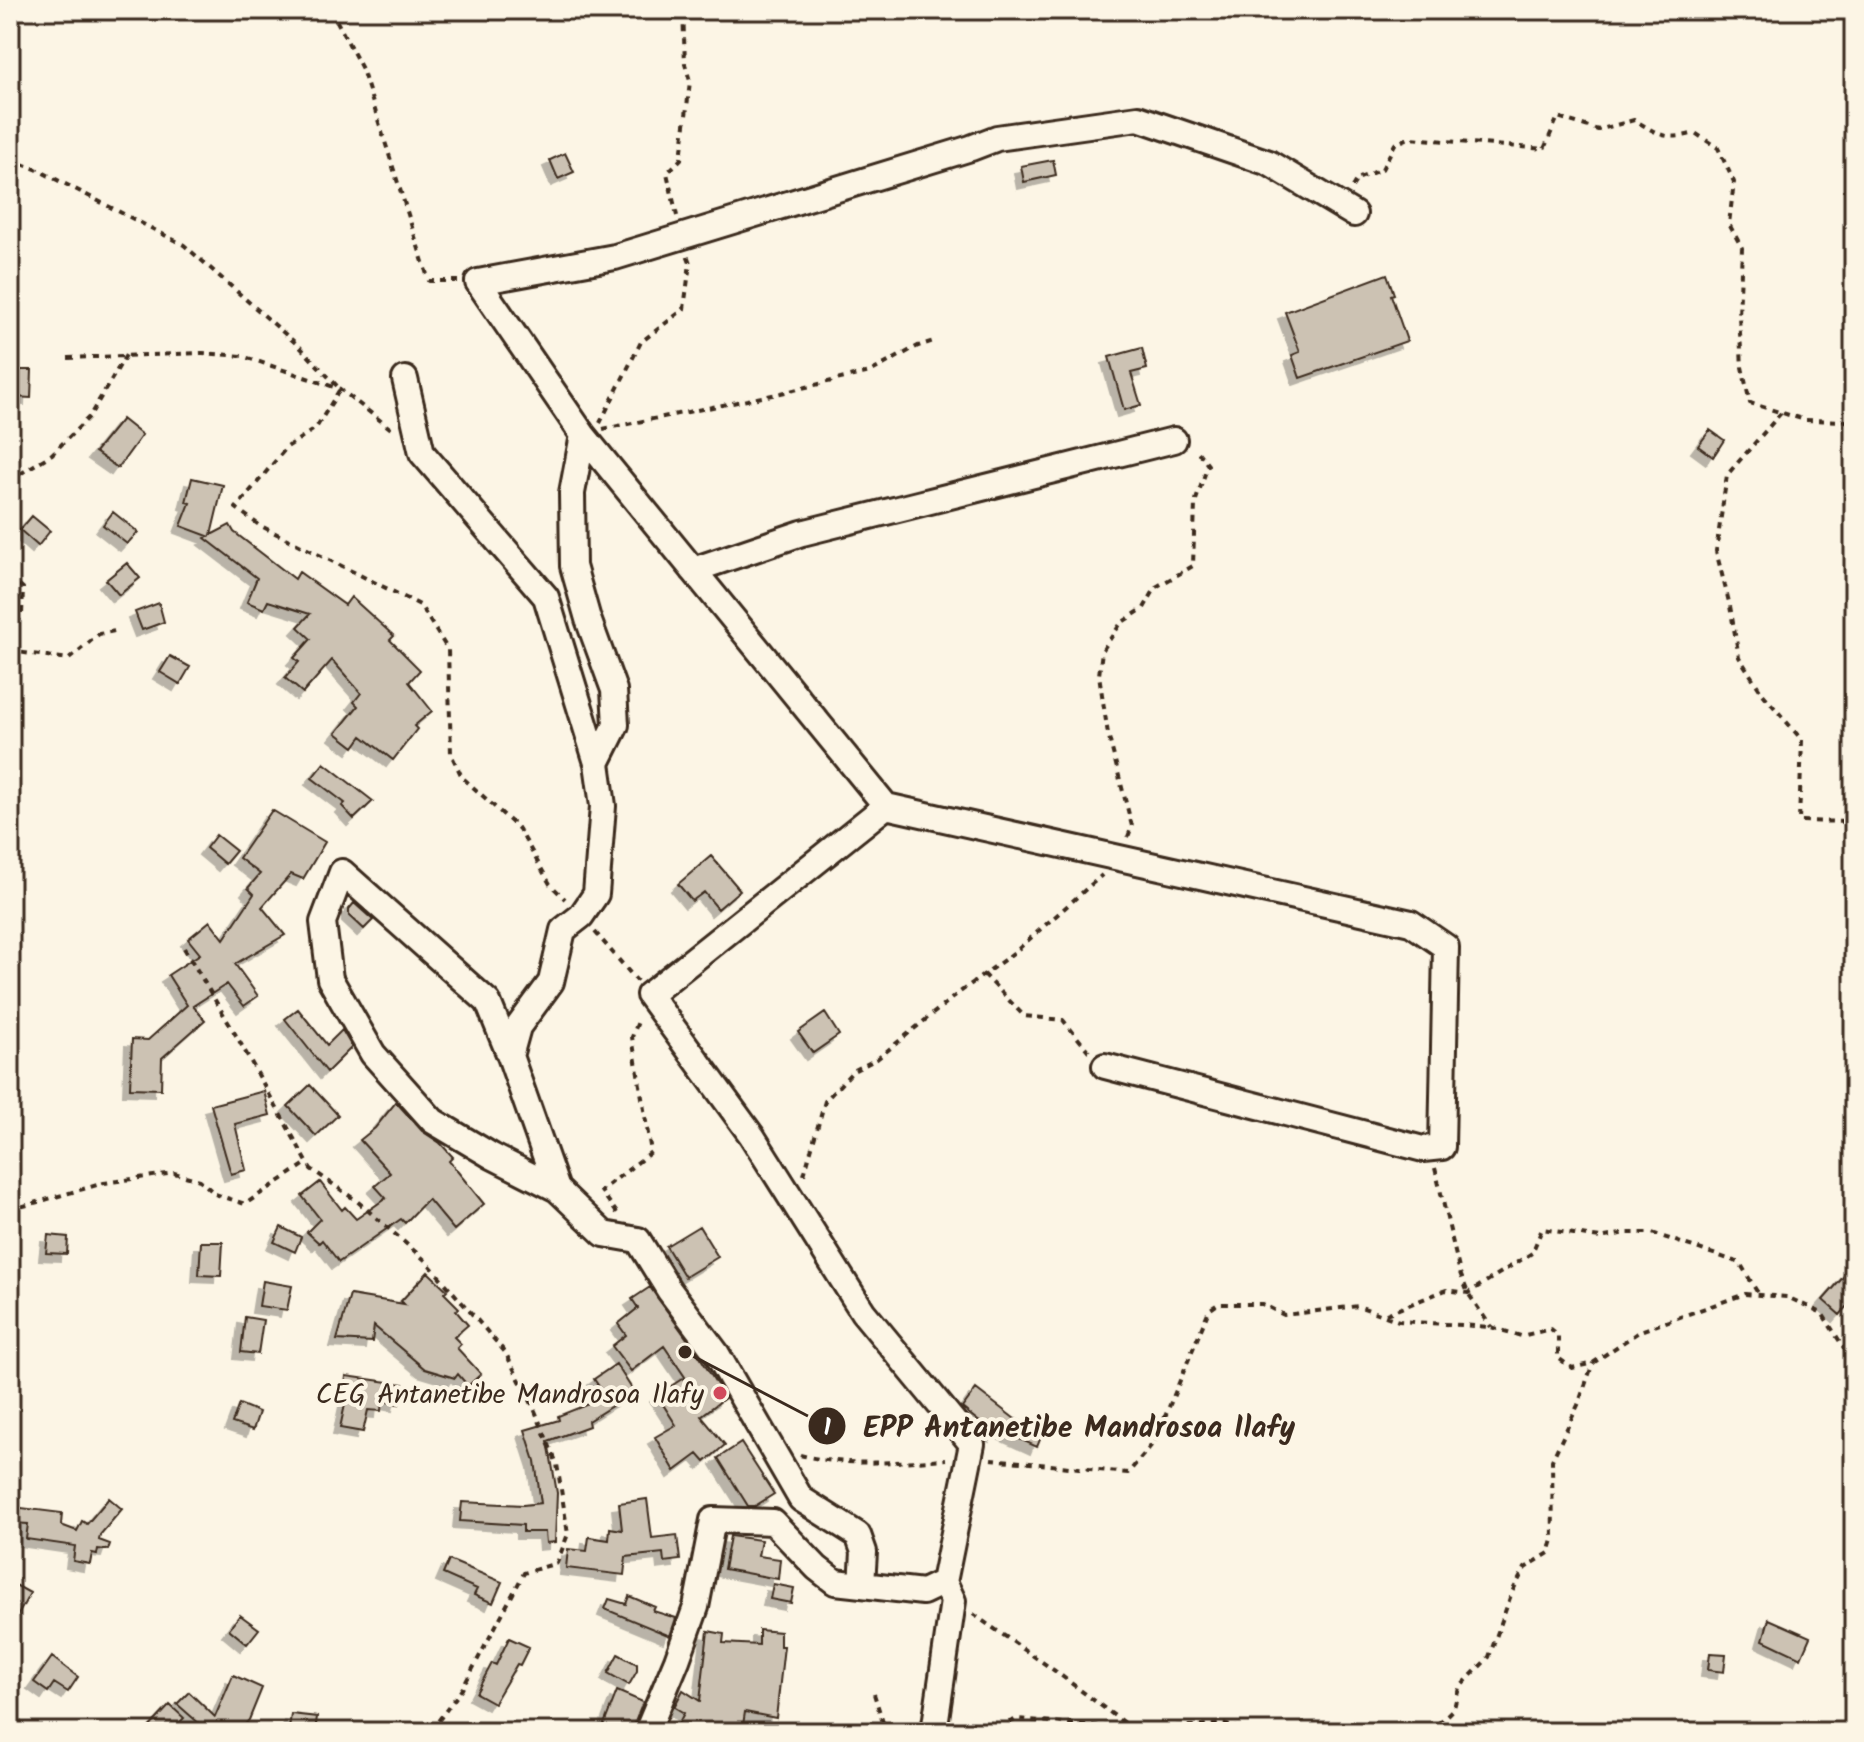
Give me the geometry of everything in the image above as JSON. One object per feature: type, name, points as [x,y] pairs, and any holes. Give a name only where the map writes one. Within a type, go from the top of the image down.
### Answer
[{"type":"street","points":[[1105,1066],[1423,1149],[1442,1147],[1446,947],[1411,923],[886,806],[693,570],[478,282],[615,257],[997,138],[1138,118],[1269,163],[1346,210]]},
{"type":"street","points":[[405,379],[422,453],[546,597],[597,763],[603,806],[596,894],[581,916],[563,930],[551,982],[518,1027],[510,1056]]},
{"type":"street","points":[[590,432],[572,493],[573,566],[614,690],[616,725],[597,763]]},
{"type":"street","points":[[693,570],[802,533],[1174,440]]},
{"type":"street","points":[[886,806],[649,995],[752,1136],[863,1312],[972,1444],[949,1592],[934,1732]]},
{"type":"street","points":[[557,1189],[488,1002],[342,872],[323,922],[330,979],[373,1054],[433,1121],[557,1189],[604,1234],[638,1240],[669,1290],[717,1354],[801,1499],[858,1535],[864,1552],[862,1585]]},
{"type":"street","points":[[647,1732],[696,1607],[713,1520],[773,1522],[817,1568],[835,1582],[912,1593],[949,1592]]},
{"type":"path","points":[[331,10],[362,69],[429,281],[478,282]]},
{"type":"path","points":[[1346,210],[1357,179],[1382,169],[1395,144],[1409,138],[1544,149],[1558,117],[1598,130],[1634,120],[1674,138],[1695,133],[1718,148],[1734,182],[1729,224],[1742,248],[1740,342],[1750,403],[1805,420],[1846,421],[1854,441]]},
{"type":"path","points":[[10,160],[36,169],[184,245],[300,347],[340,389],[422,453]]},
{"type":"path","points":[[590,432],[870,372],[918,346],[937,340]]},
{"type":"path","points":[[68,358],[203,353],[242,356],[340,389]]},
{"type":"path","points":[[10,521],[20,474],[52,454],[89,417],[126,355]]},
{"type":"path","points":[[340,389],[316,428],[287,447],[236,508],[259,525],[420,605],[448,650],[451,754],[462,777],[519,829],[550,884],[649,995],[632,1037],[651,1152],[601,1191],[638,1240]]},
{"type":"path","points":[[1781,413],[1727,475],[1716,551],[1739,657],[1762,693],[1802,740],[1799,821],[1854,822]]},
{"type":"path","points":[[10,577],[23,588],[22,615],[10,636]]},
{"type":"path","points":[[10,651],[69,659],[99,634],[120,630]]},
{"type":"path","points":[[184,948],[311,1169],[357,1201],[426,1261],[505,1352],[533,1406],[557,1464],[568,1534],[557,1563],[524,1573],[462,1689],[430,1732]]},
{"type":"path","points":[[984,974],[1024,1016],[1063,1020],[1097,1061],[1105,1066]]},
{"type":"path","points":[[1423,1149],[1434,1163],[1460,1273],[1468,1293],[1491,1327]]},
{"type":"path","points":[[10,1210],[104,1183],[174,1173],[200,1180],[215,1194],[245,1204],[307,1163]]},
{"type":"path","points":[[1383,1315],[1446,1290],[1468,1293],[1532,1253],[1542,1229],[1600,1238],[1626,1233],[1652,1233],[1740,1263],[1759,1295]]},
{"type":"path","points":[[772,1449],[818,1460],[892,1462],[971,1457],[1128,1473],[1155,1441],[1209,1310],[1218,1304],[1262,1304],[1284,1315],[1358,1306],[1399,1321],[1491,1327],[1521,1336],[1551,1329],[1558,1335],[1558,1358],[1572,1368],[1593,1363],[1640,1331],[1745,1294],[1787,1297],[1822,1313],[1854,1364]]},
{"type":"path","points":[[1430,1732],[1454,1708],[1459,1688],[1489,1657],[1512,1592],[1525,1568],[1549,1553],[1553,1540],[1552,1460],[1578,1405],[1593,1363]]},
{"type":"path","points":[[949,1592],[1135,1730]]},
{"type":"path","points":[[874,1694],[885,1729],[890,1732]]},
{"type":"path","points":[[987,1732],[1017,1719],[1135,1730],[1224,1724],[1250,1732]]},
{"type":"building","points":[[565,153],[574,172],[558,179],[550,160]]},
{"type":"building","points":[[1053,160],[1056,175],[1024,182],[1021,166]]},
{"type":"building","points":[[1387,274],[1407,341],[1300,378],[1292,355],[1300,352],[1285,312]]},
{"type":"building","points":[[1142,348],[1147,369],[1131,373],[1141,405],[1124,410],[1109,357]]},
{"type":"building","points":[[15,370],[32,370],[31,398],[14,397]]},
{"type":"building","points":[[122,419],[142,435],[118,468],[95,452]]},
{"type":"building","points":[[1710,430],[1724,440],[1713,457],[1698,446]]},
{"type":"building","points":[[192,478],[223,485],[211,535],[230,525],[234,532],[295,579],[299,572],[345,605],[351,597],[394,636],[390,640],[420,670],[409,682],[432,711],[414,726],[417,729],[393,760],[362,736],[354,747],[336,733],[358,706],[354,702],[361,693],[332,660],[303,693],[285,678],[299,662],[294,658],[311,639],[298,627],[310,614],[268,601],[264,609],[247,602],[257,578],[205,538],[208,536],[181,526],[190,503],[186,502]]},
{"type":"building","points":[[113,512],[138,532],[127,544],[103,525]]},
{"type":"building","points":[[32,516],[50,531],[38,546],[20,530]]},
{"type":"building","points":[[127,563],[140,578],[119,595],[106,580]]},
{"type":"building","points":[[159,603],[164,622],[142,630],[135,612]]},
{"type":"building","points":[[170,656],[190,667],[180,684],[160,672]]},
{"type":"building","points":[[324,763],[373,801],[354,819],[342,806],[345,803],[312,778]]},
{"type":"building","points":[[272,810],[325,842],[303,879],[291,874],[262,907],[285,935],[235,964],[258,996],[244,1006],[227,984],[193,1006],[205,1020],[162,1058],[161,1089],[130,1088],[132,1039],[148,1040],[187,1005],[168,975],[200,954],[188,939],[210,921],[224,939],[254,894],[248,888],[260,874],[239,858]]},
{"type":"building","points":[[216,835],[236,851],[225,864],[206,848]]},
{"type":"building","points":[[711,856],[740,890],[718,909],[704,892],[692,901],[678,884]]},
{"type":"building","points":[[354,903],[373,920],[364,929],[349,915]]},
{"type":"building","points":[[298,1009],[327,1045],[342,1030],[352,1047],[327,1072],[285,1019]]},
{"type":"building","points":[[825,1013],[839,1035],[813,1053],[798,1032]]},
{"type":"building","points":[[310,1085],[338,1115],[316,1136],[288,1106]]},
{"type":"building","points":[[264,1091],[270,1115],[235,1124],[246,1170],[231,1174],[211,1105]]},
{"type":"building","points":[[396,1102],[422,1131],[453,1157],[449,1161],[484,1204],[454,1230],[428,1199],[405,1223],[401,1219],[339,1262],[322,1240],[319,1243],[307,1232],[320,1219],[302,1196],[320,1182],[342,1210],[345,1207],[356,1219],[386,1198],[375,1186],[390,1173],[360,1140],[375,1128]]},
{"type":"building","points":[[699,1226],[718,1257],[685,1277],[666,1246]]},
{"type":"building","points":[[281,1227],[301,1237],[295,1252],[274,1242]]},
{"type":"building","points":[[48,1235],[68,1237],[67,1254],[46,1253]]},
{"type":"building","points":[[201,1242],[223,1242],[221,1276],[199,1275]]},
{"type":"building","points":[[1854,1265],[1854,1299],[1840,1315],[1823,1300]]},
{"type":"building","points":[[428,1272],[447,1290],[444,1293],[459,1308],[456,1311],[468,1325],[454,1337],[461,1344],[457,1348],[481,1374],[468,1386],[458,1374],[455,1378],[425,1369],[374,1326],[372,1342],[337,1340],[350,1295],[404,1304],[401,1301]]},
{"type":"building","points":[[263,1281],[292,1286],[287,1310],[259,1306]]},
{"type":"building","points":[[650,1287],[725,1398],[701,1416],[725,1445],[705,1462],[698,1454],[675,1471],[655,1437],[676,1425],[657,1395],[685,1377],[664,1346],[631,1371],[612,1346],[626,1335],[618,1324],[638,1308],[632,1299]]},
{"type":"building","points":[[245,1317],[263,1320],[258,1354],[241,1352]]},
{"type":"building","points":[[616,1364],[634,1392],[588,1421],[589,1426],[548,1441],[557,1493],[555,1542],[546,1543],[545,1532],[523,1532],[523,1525],[460,1521],[462,1502],[541,1503],[535,1461],[525,1430],[559,1420],[558,1416],[606,1397],[594,1379]]},
{"type":"building","points":[[346,1376],[403,1384],[399,1404],[382,1401],[381,1411],[368,1410],[363,1432],[340,1428],[347,1395],[344,1395]]},
{"type":"building","points":[[976,1389],[1015,1419],[1043,1432],[1037,1447],[1000,1430],[996,1435],[962,1408]]},
{"type":"building","points":[[239,1404],[259,1412],[253,1430],[232,1423]]},
{"type":"building","points":[[741,1443],[774,1494],[755,1506],[748,1506],[718,1458]]},
{"type":"building","points":[[109,1498],[122,1509],[100,1535],[99,1540],[110,1544],[108,1550],[98,1549],[97,1554],[92,1553],[90,1564],[73,1561],[75,1546],[26,1539],[28,1524],[13,1523],[14,1507],[62,1513],[61,1525],[77,1531],[82,1521],[87,1524]]},
{"type":"building","points":[[647,1499],[652,1538],[677,1535],[680,1560],[664,1562],[663,1553],[626,1557],[624,1575],[566,1568],[568,1549],[587,1551],[589,1537],[609,1540],[610,1528],[622,1530],[619,1503]]},
{"type":"building","points":[[730,1536],[761,1540],[758,1556],[780,1559],[778,1579],[724,1569]]},
{"type":"building","points":[[449,1560],[502,1582],[493,1603],[474,1595],[477,1589],[443,1574]]},
{"type":"building","points":[[10,1582],[30,1593],[10,1630]]},
{"type":"building","points":[[773,1584],[794,1588],[791,1603],[770,1599]]},
{"type":"building","points":[[629,1596],[655,1607],[653,1611],[676,1618],[670,1636],[605,1609],[609,1599],[626,1604]]},
{"type":"building","points":[[240,1615],[259,1629],[247,1644],[229,1629]]},
{"type":"building","points":[[1769,1619],[1810,1637],[1801,1658],[1763,1640]]},
{"type":"building","points":[[759,1630],[780,1632],[780,1646],[784,1646],[776,1718],[745,1712],[742,1732],[696,1727],[694,1732],[674,1732],[684,1713],[674,1707],[683,1690],[700,1701],[708,1631],[724,1634],[723,1643],[759,1645]]},
{"type":"building","points":[[509,1638],[529,1647],[494,1703],[476,1693],[492,1663],[496,1665]]},
{"type":"building","points":[[1710,1653],[1726,1654],[1724,1672],[1708,1670]]},
{"type":"building","points":[[618,1654],[637,1664],[637,1671],[629,1685],[608,1673]]},
{"type":"building","points":[[52,1657],[78,1677],[68,1692],[54,1683],[48,1692],[34,1682]]},
{"type":"building","points":[[233,1675],[262,1688],[249,1720],[238,1732],[209,1732],[177,1704],[189,1692],[215,1717]]},
{"type":"building","points":[[617,1691],[643,1702],[631,1732],[601,1732]]},
{"type":"building","points":[[170,1705],[184,1718],[171,1732],[145,1732]]},
{"type":"building","points":[[291,1714],[317,1717],[315,1732],[289,1729]]},
{"type":"place","name":"EPP Antanetibe Mandrosoa Ilafy","points":[[685,1352]]},
{"type":"place","name":"CEG Antanetibe Mandrosoa Ilafy","points":[[720,1393]]}]
